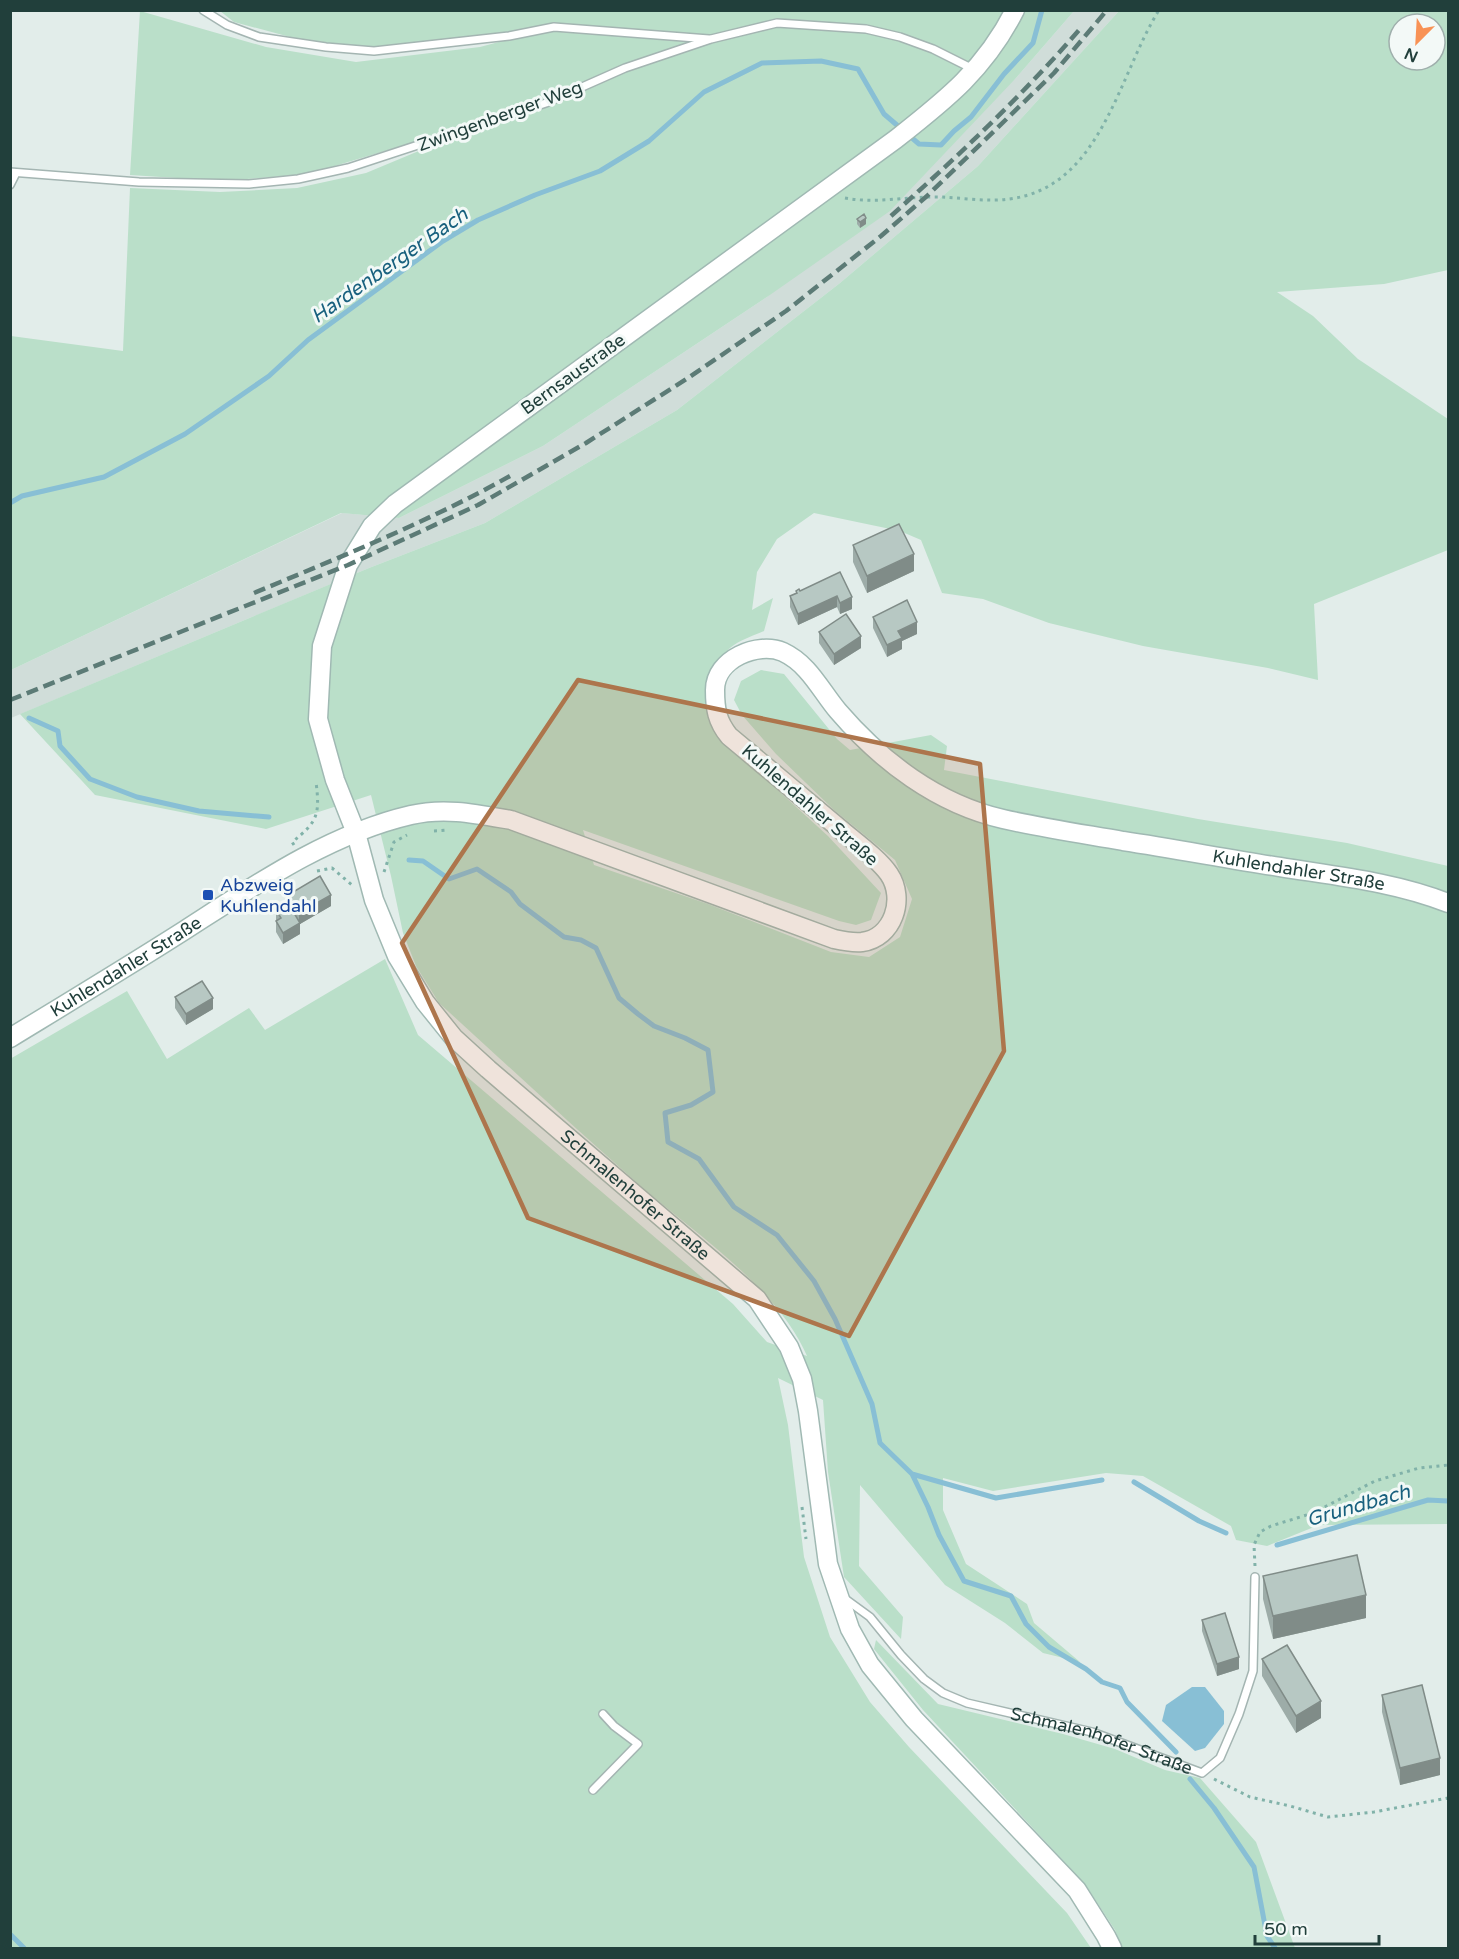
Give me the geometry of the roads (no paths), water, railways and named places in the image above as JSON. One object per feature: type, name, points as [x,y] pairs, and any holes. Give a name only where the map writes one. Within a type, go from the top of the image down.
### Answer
[{"type":"main road","name":"Bernsaustraße","points":[[356,833],[335,780],[318,719],[321,656],[322,646],[348,565],[372,526],[395,504],[896,139],[947,99],[976,71],[1002,34],[1015,10]]},
{"type":"main road","name":"Kuhlendahler Straße","points":[[10,1038],[111,977],[273,873],[356,833],[411,815],[436,812],[464,812],[511,820],[834,939],[863,942],[875,937],[892,923],[896,911],[896,890],[890,874],[857,843],[729,736],[720,724],[716,713],[715,685],[721,673],[729,662],[748,651],[764,648],[782,652],[796,660],[811,674],[859,734],[898,768],[915,781],[972,809],[1001,819],[1357,879],[1423,893],[1449,903]]},
{"type":"main road","name":"Schmalenhofer Straße","points":[[356,833],[374,900],[397,956],[425,1002],[454,1038],[757,1299],[784,1339],[802,1379],[828,1564],[850,1629],[870,1665],[914,1719],[1077,1890],[1112,1948]]},
{"type":"lane","points":[[203,10],[227,25],[259,37],[326,47],[374,51],[509,36],[554,27],[711,39]]},
{"type":"lane","name":"Zwingenberger Weg","points":[[13,173],[128,181],[238,184],[298,179],[348,168],[546,103],[625,68],[711,39],[777,22],[866,29],[900,37],[933,48],[965,63],[976,71]]},
{"type":"lane","points":[[10,184],[13,173]]},
{"type":"lane","name":"Schmalenhofer Straße","points":[[837,1593],[870,1617],[924,1679],[943,1693],[967,1703],[1092,1732],[1202,1773],[1220,1758],[1239,1714],[1253,1671],[1255,1577]]},
{"type":"lane","points":[[593,1790],[638,1744],[614,1726],[603,1714]]},
{"type":"water","points":[[1192,1687],[1205,1687],[1224,1711],[1224,1724],[1205,1748],[1195,1751],[1162,1721],[1166,1705]]},
{"type":"waterway","name":"Hardenberger Bach","points":[[10,503],[22,496],[104,477],[185,434],[269,376],[308,340],[443,241],[478,220],[535,195],[600,171],[649,141],[704,92],[762,63],[821,61],[858,69],[884,114],[919,144],[941,145],[971,117],[1004,74],[1033,43],[1042,10]]},
{"type":"waterway","points":[[29,718],[58,731],[60,746],[90,779],[137,797],[199,811],[269,817]]},
{"type":"waterway","points":[[409,860],[423,861],[449,879],[477,869],[511,892],[520,904],[564,937],[581,940],[596,948],[619,998],[638,1014],[654,1026],[708,1050],[713,1092],[691,1105],[665,1113],[668,1142],[699,1159],[734,1207],[777,1235],[814,1281],[835,1319],[872,1404],[880,1443],[912,1474],[939,1535],[964,1581],[1011,1596],[1026,1624],[1049,1647],[1086,1669],[1102,1682],[1120,1688],[1127,1702],[1176,1752]]},
{"type":"waterway","name":"Grundbach","points":[[912,1474],[996,1498],[1102,1480]]},
{"type":"waterway","name":"Grundbach","points":[[1134,1482],[1199,1521],[1226,1533]]},
{"type":"waterway","name":"Grundbach","points":[[1277,1545],[1428,1500],[1448,1501]]},
{"type":"waterway","points":[[1190,1779],[1214,1808],[1254,1867],[1267,1936],[1275,1948]]},
{"type":"waterway","points":[[10,1934],[24,1948]]},
{"type":"railway","points":[[10,700],[348,565],[478,505],[586,443],[688,378],[786,311],[881,236],[927,196],[1054,73],[1107,10]]},
{"type":"railway","points":[[891,216],[988,126],[1080,29]]},
{"type":"railway","points":[[254,593],[416,524],[510,476]]},
{"type":"place","name":"Abzweig Kuhlendahl","points":[[208,895]]}]
